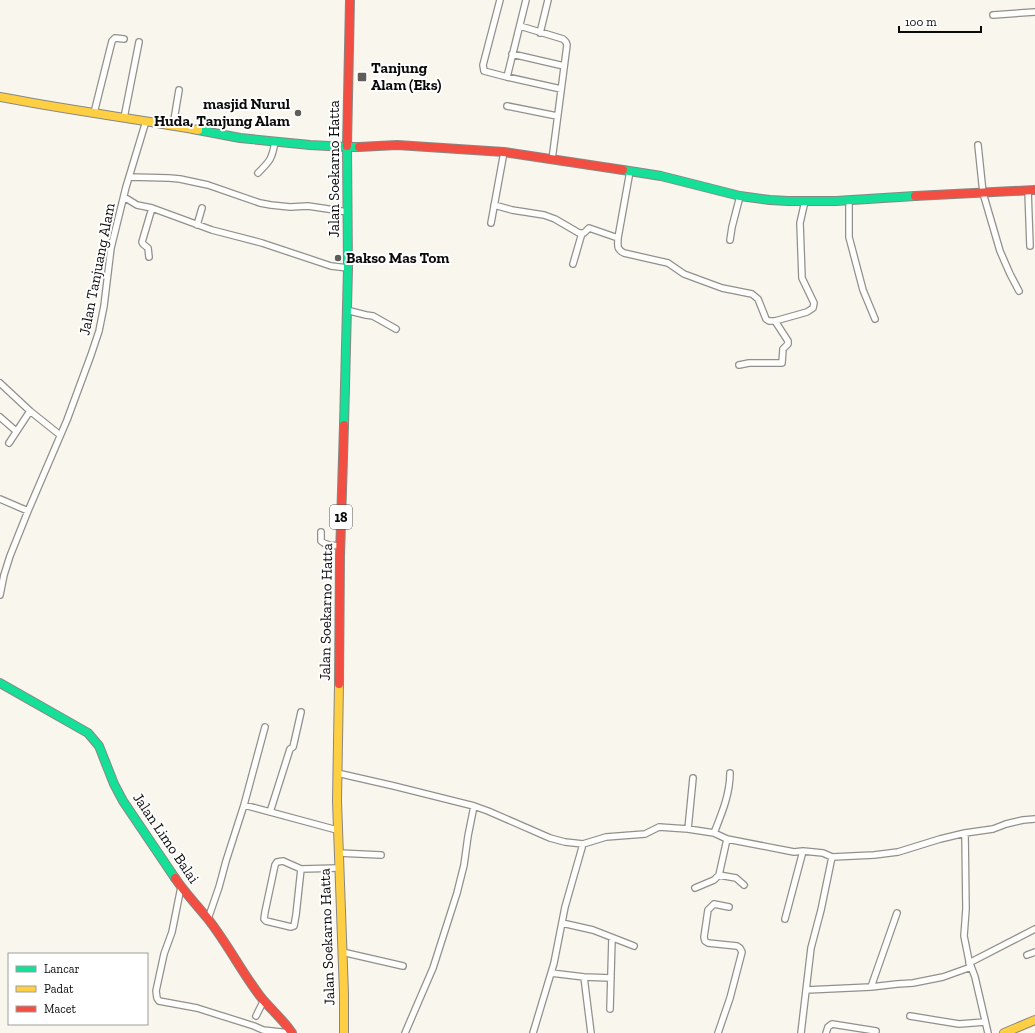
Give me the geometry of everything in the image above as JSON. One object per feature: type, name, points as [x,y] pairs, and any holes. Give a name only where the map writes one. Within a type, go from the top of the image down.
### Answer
[{"type":"main road","name":"Jalan Soekarno Hatta","points":[[344,1033],[344,994],[337,830],[337,773],[340,546],[348,268],[347,146],[350,0]]},
{"type":"main road","points":[[0,97],[240,138],[275,142],[347,146],[397,145],[504,152],[661,176],[740,196],[770,200],[849,200],[1031,190]]},
{"type":"main road","name":"Jalan Limo Balai","points":[[0,683],[82,729],[94,739],[102,752],[114,784],[123,801],[181,887],[208,919],[264,1000],[277,1016],[286,1024],[291,1033]]},
{"type":"main road","points":[[1004,1033],[1035,1020]]},
{"type":"street","points":[[500,0],[483,65],[484,71],[561,89]]},
{"type":"street","points":[[507,77],[526,0]]},
{"type":"street","points":[[540,33],[548,0]]},
{"type":"street","points":[[993,15],[1035,12]]},
{"type":"street","points":[[520,26],[563,39],[567,45],[552,160]]},
{"type":"street","points":[[94,114],[112,42],[116,38],[124,39]]},
{"type":"street","points":[[124,118],[139,42]]},
{"type":"street","points":[[512,54],[564,66]]},
{"type":"street","points":[[173,126],[179,90]]},
{"type":"street","points":[[507,106],[557,116]]},
{"type":"street","name":"Jalan Tanjuang Alam","points":[[0,595],[10,556],[67,420],[99,331],[111,248],[129,177],[146,121]]},
{"type":"street","points":[[258,173],[270,161],[273,155],[275,142]]},
{"type":"street","points":[[978,145],[983,193],[1000,251],[1019,291]]},
{"type":"street","points":[[491,223],[504,152]]},
{"type":"street","points":[[630,171],[618,238],[618,248],[620,251],[668,264],[684,274],[722,288],[752,294],[758,300],[766,319],[769,321],[775,321],[807,312],[813,308],[814,303],[802,278],[800,227],[805,201]]},
{"type":"street","points":[[129,177],[180,179],[208,185],[260,203],[290,207],[308,206],[348,212]]},
{"type":"street","points":[[1030,246],[1031,190]]},
{"type":"street","points":[[730,240],[740,196]]},
{"type":"street","points":[[124,197],[137,205],[152,208],[212,230],[262,243],[331,266],[348,268]]},
{"type":"street","points":[[849,200],[849,237],[863,290],[875,320]]},
{"type":"street","points":[[494,205],[512,210],[544,215],[555,219],[579,233],[582,233]]},
{"type":"street","points":[[149,257],[148,248],[142,242],[152,208]]},
{"type":"street","points":[[198,225],[202,208]]},
{"type":"street","points":[[573,264],[582,233],[589,228],[618,238]]},
{"type":"street","points":[[346,310],[373,316],[396,329]]},
{"type":"street","points":[[739,364],[782,363],[783,349],[788,344],[788,341],[775,321]]},
{"type":"street","points":[[0,383],[30,412],[60,435]]},
{"type":"street","points":[[9,443],[30,412]]},
{"type":"street","points":[[0,417],[16,431]]},
{"type":"street","points":[[0,499],[28,511]]},
{"type":"street","points":[[321,532],[321,541],[323,543],[327,545],[340,546]]},
{"type":"street","points":[[270,812],[290,749],[294,743],[301,712]]},
{"type":"street","points":[[208,919],[244,805],[265,727]]},
{"type":"street","points":[[337,773],[474,806],[550,838],[565,842],[583,844],[606,837],[645,834],[659,827],[714,833],[727,840],[794,852],[803,851],[823,853],[832,857],[874,855],[898,852],[940,839],[965,833],[994,829],[1006,824],[1023,820],[1035,819]]},
{"type":"street","points":[[714,833],[726,802],[730,784],[730,773]]},
{"type":"street","points":[[688,829],[693,778]]},
{"type":"street","points":[[244,805],[337,830]]},
{"type":"street","points":[[405,1033],[433,968],[457,892],[464,865],[474,806]]},
{"type":"street","points":[[965,833],[966,909],[964,936],[988,1033]]},
{"type":"street","points":[[695,888],[714,880],[719,875],[727,840]]},
{"type":"street","points":[[533,1033],[554,963],[565,907],[583,844]]},
{"type":"street","points":[[785,919],[803,851]]},
{"type":"street","points":[[338,853],[381,855]]},
{"type":"street","points":[[802,1033],[811,948],[832,857]]},
{"type":"street","points":[[301,869],[294,926],[291,927],[266,921],[264,919],[265,912],[276,862],[283,861],[301,869],[339,868]]},
{"type":"street","points":[[719,875],[736,878],[744,885]]},
{"type":"street","points":[[181,887],[172,932],[164,954],[156,991],[159,1001],[197,1008],[264,1030],[291,1033]]},
{"type":"street","points":[[718,1033],[730,998],[742,952],[737,946],[708,943],[705,941],[704,937],[708,910],[714,904],[729,908]]},
{"type":"street","points":[[871,987],[897,913]]},
{"type":"street","points":[[562,923],[593,930],[634,946]]},
{"type":"street","points":[[806,990],[871,987],[913,983],[943,977],[970,965],[1035,929]]},
{"type":"street","points":[[610,1010],[612,938]]},
{"type":"street","points":[[342,952],[403,966]]},
{"type":"street","points":[[1027,955],[1035,952]]},
{"type":"street","points":[[551,972],[584,977],[611,978]]},
{"type":"street","points":[[584,977],[591,1033]]},
{"type":"street","points":[[256,1016],[264,1000]]},
{"type":"street","points":[[910,1016],[959,1024],[985,1022]]},
{"type":"street","points":[[826,1033],[828,1026],[832,1024],[876,1031]]},
{"type":"traffic: fast","points":[[198,130],[240,138],[310,145],[359,147]]},
{"type":"traffic: fast","points":[[344,425],[348,268],[347,146]]},
{"type":"traffic: fast","points":[[623,170],[661,176],[740,196],[770,200],[836,201],[915,196]]},
{"type":"traffic: fast","points":[[0,683],[88,733],[99,746],[114,784],[123,801],[175,878]]},
{"type":"traffic: slow","points":[[0,97],[198,130]]},
{"type":"traffic: slow","points":[[339,684],[337,801],[344,1033]]},
{"type":"traffic: slow","points":[[1004,1033],[1035,1020]]},
{"type":"traffic: jam","points":[[347,146],[350,0]]},
{"type":"traffic: jam","points":[[359,147],[397,145],[504,152],[623,170]]},
{"type":"traffic: jam","points":[[915,196],[1035,190]]},
{"type":"traffic: jam","points":[[339,684],[340,556],[344,425]]},
{"type":"traffic: jam","points":[[175,878],[215,928],[260,996],[285,1023],[292,1033]]},
{"type":"place","name":"Tanjung Alam (Eks)","points":[[362,77]]},
{"type":"place","name":"masjid Nurul Huda, Tanjung Alam","points":[[298,113]]},
{"type":"place","name":"Bakso Mas Tom","points":[[338,258]]}]
